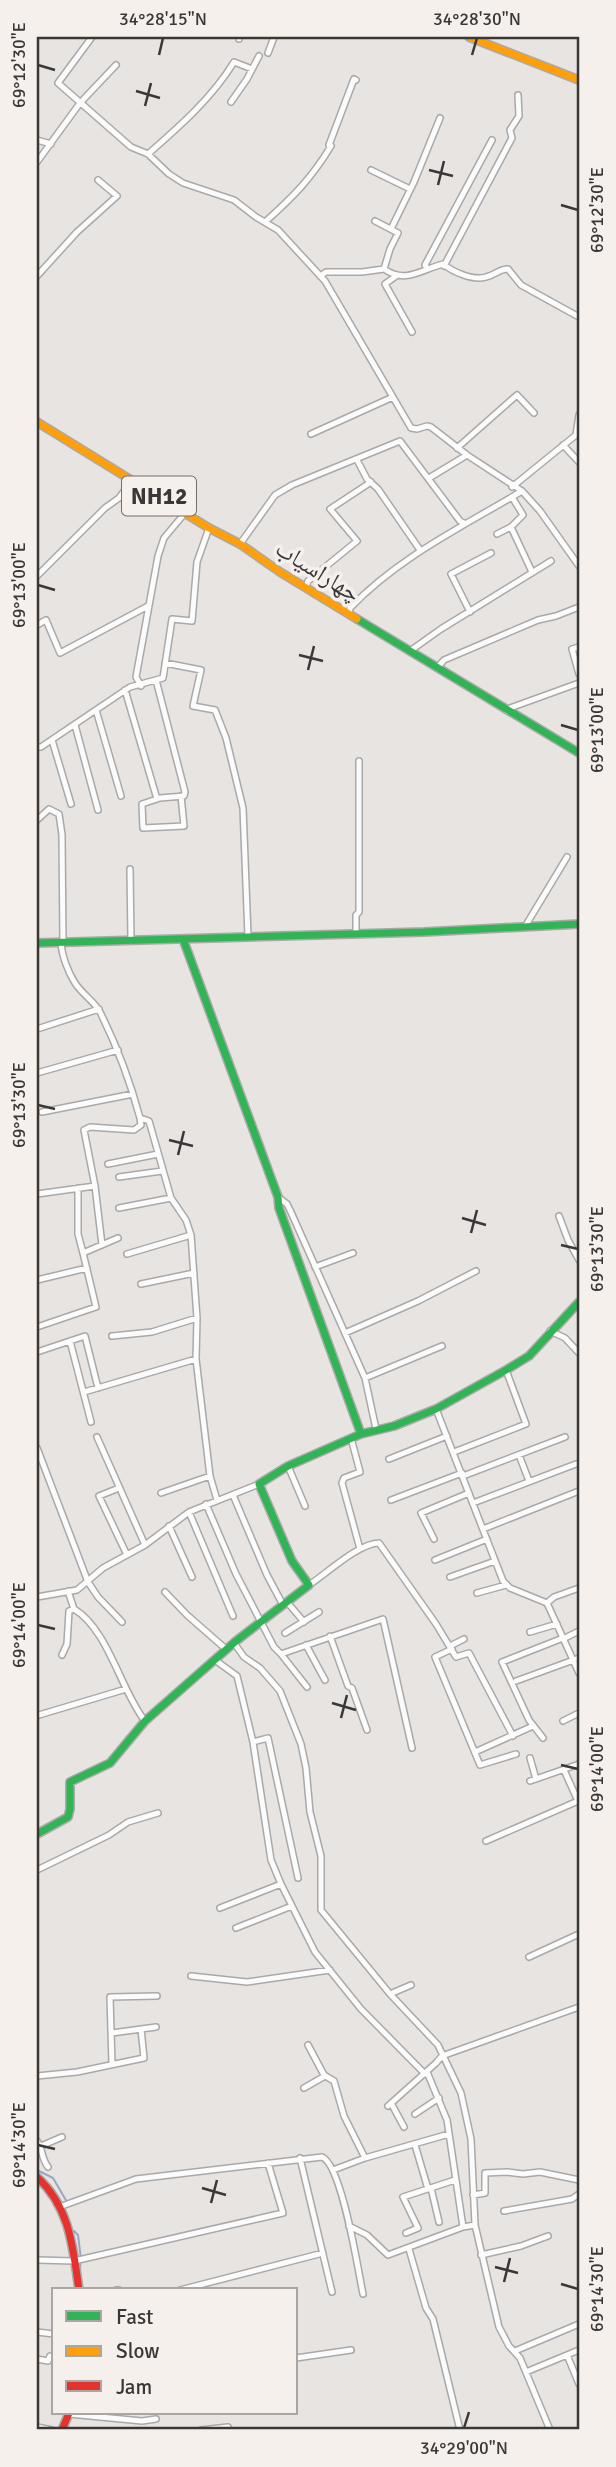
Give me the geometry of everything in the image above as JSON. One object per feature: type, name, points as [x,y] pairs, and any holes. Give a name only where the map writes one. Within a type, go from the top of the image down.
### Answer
[{"type":"main road","points":[[469,37],[579,80]]},
{"type":"main road","name":"چهاراسیاب","points":[[37,422],[579,753]]},
{"type":"main road","points":[[37,943],[356,934],[579,924]]},
{"type":"main road","points":[[183,939],[361,1434]]},
{"type":"main road","points":[[37,1834],[68,1818],[71,1813],[68,1788],[70,1782],[110,1763],[145,1721],[234,1643],[309,1585],[292,1561],[259,1484],[288,1466],[351,1438],[394,1426],[436,1409],[506,1370],[529,1356],[579,1302]]},
{"type":"main road","points":[[37,2177],[66,2204],[79,2288]]},
{"type":"street","points":[[92,37],[58,83],[131,147],[148,154],[169,174],[183,183],[234,200],[278,230],[320,276],[336,298],[360,344],[411,428],[427,426],[512,487],[522,491],[577,555],[579,566]]},
{"type":"street","points":[[268,53],[274,37]]},
{"type":"street","points":[[231,102],[259,56]]},
{"type":"street","points":[[148,154],[206,100],[234,62],[252,69]]},
{"type":"street","points":[[37,162],[80,103],[116,65]]},
{"type":"street","points":[[265,222],[304,187],[323,160],[331,146],[329,145],[354,79],[356,80]]},
{"type":"street","points":[[444,265],[512,138],[510,130],[519,116],[518,95]]},
{"type":"street","points":[[391,229],[440,118]]},
{"type":"street","points":[[37,140],[51,144]]},
{"type":"street","points":[[428,268],[425,265],[492,140]]},
{"type":"street","points":[[371,170],[410,188]]},
{"type":"street","points":[[37,276],[77,232],[117,196],[98,180]]},
{"type":"street","points":[[375,221],[398,233],[384,269]]},
{"type":"street","points":[[320,276],[326,272],[384,269],[396,276],[405,277],[444,265],[470,277],[485,278],[508,270],[521,285],[579,317]]},
{"type":"street","points":[[396,276],[384,284],[412,332]]},
{"type":"street","points":[[457,448],[517,395],[534,413]]},
{"type":"street","points":[[311,434],[393,397]]},
{"type":"street","points":[[512,487],[576,435],[579,415]]},
{"type":"street","points":[[240,544],[275,495],[292,485],[400,441],[464,523]]},
{"type":"street","points":[[563,445],[579,463]]},
{"type":"street","points":[[429,478],[467,455]]},
{"type":"street","points":[[357,460],[420,550]]},
{"type":"street","points":[[38,572],[119,498],[132,480]]},
{"type":"street","points":[[306,587],[308,580],[357,541],[330,509],[371,482]]},
{"type":"street","points":[[349,614],[350,608],[371,587],[420,550],[522,491]]},
{"type":"street","points":[[497,534],[523,515],[512,497]]},
{"type":"street","points":[[141,685],[136,677],[158,556],[164,537],[185,513]]},
{"type":"street","points":[[510,527],[532,572]]},
{"type":"street","points":[[37,747],[52,740],[125,690],[163,678],[172,619],[192,621],[197,562],[209,528]]},
{"type":"street","points":[[470,612],[451,574],[491,553]]},
{"type":"street","points":[[410,651],[551,561]]},
{"type":"street","points":[[37,625],[46,620],[60,653],[148,606]]},
{"type":"street","points":[[437,668],[444,660],[538,620],[579,607]]},
{"type":"street","points":[[579,647],[572,649],[579,674]]},
{"type":"street","points":[[164,663],[201,670],[193,705],[215,710],[226,738],[243,808],[248,936]]},
{"type":"street","points":[[156,680],[185,792],[181,796],[142,804],[143,828],[184,826],[181,796]]},
{"type":"street","points":[[508,711],[527,701],[579,683]]},
{"type":"street","points":[[125,690],[158,799]]},
{"type":"street","points":[[96,710],[121,796]]},
{"type":"street","points":[[75,725],[98,810]]},
{"type":"street","points":[[52,740],[71,804]]},
{"type":"street","points":[[356,934],[356,915],[359,912],[359,761]]},
{"type":"street","points":[[37,820],[49,809],[60,814],[62,943],[67,966],[75,983],[99,1009],[118,1050],[140,1118],[141,1125],[134,1130],[84,1130],[95,1186],[102,1245]]},
{"type":"street","points":[[526,925],[567,858]]},
{"type":"street","points":[[130,869],[131,941]]},
{"type":"street","points":[[37,1029],[99,1009]]},
{"type":"street","points":[[37,1073],[118,1050]]},
{"type":"street","points":[[41,1112],[134,1094]]},
{"type":"street","points":[[140,1118],[149,1121],[162,1171],[191,1236],[197,1318],[196,1359],[210,1475],[217,1500]]},
{"type":"street","points":[[108,1164],[158,1154]]},
{"type":"street","points":[[119,1177],[162,1171]]},
{"type":"street","points":[[37,1194],[95,1186]]},
{"type":"street","points":[[37,1327],[96,1307],[78,1234],[78,1188]]},
{"type":"street","points":[[278,1197],[287,1204],[365,1378],[376,1429]]},
{"type":"street","points":[[119,1208],[172,1198]]},
{"type":"street","points":[[559,1216],[579,1260]]},
{"type":"street","points":[[127,1254],[191,1236]]},
{"type":"street","points":[[83,1253],[118,1238]]},
{"type":"street","points":[[315,1267],[353,1253]]},
{"type":"street","points":[[37,1280],[87,1268]]},
{"type":"street","points":[[345,1333],[418,1301],[475,1271]]},
{"type":"street","points":[[141,1284],[194,1273]]},
{"type":"street","points":[[112,1336],[152,1332],[197,1318]]},
{"type":"street","points":[[550,1331],[565,1338],[579,1353]]},
{"type":"street","points":[[37,1352],[85,1336],[98,1388]]},
{"type":"street","points":[[70,1342],[91,1422]]},
{"type":"street","points":[[365,1378],[442,1346]]},
{"type":"street","points":[[84,1392],[196,1359]]},
{"type":"street","points":[[454,1452],[526,1424],[506,1370]]},
{"type":"street","points":[[436,1409],[506,1585]]},
{"type":"street","points":[[389,1459],[447,1436]]},
{"type":"street","points":[[97,1437],[145,1545]]},
{"type":"street","points":[[391,1500],[565,1437]]},
{"type":"street","points":[[351,1438],[360,1472],[344,1478],[342,1482],[360,1549]]},
{"type":"street","points":[[37,1448],[88,1582],[122,1622]]},
{"type":"street","points":[[519,1455],[528,1481]]},
{"type":"street","points":[[473,1503],[576,1464]]},
{"type":"street","points":[[288,1466],[305,1506]]},
{"type":"street","points":[[160,1493],[210,1475]]},
{"type":"street","points":[[37,1597],[77,1590],[103,1568],[145,1545],[189,1512],[259,1484]]},
{"type":"street","points":[[119,1488],[99,1496],[127,1555]]},
{"type":"street","points":[[483,1529],[579,1492]]},
{"type":"street","points":[[434,1539],[421,1513],[469,1493]]},
{"type":"street","points":[[233,1495],[267,1575],[285,1603],[303,1622]]},
{"type":"street","points":[[206,1504],[236,1574],[274,1647],[307,1687]]},
{"type":"street","points":[[189,1512],[233,1616]]},
{"type":"street","points":[[169,1526],[192,1577]]},
{"type":"street","points":[[435,1560],[487,1539]]},
{"type":"street","points":[[309,1585],[360,1549],[374,1542],[379,1543],[456,1657],[469,1653],[513,1736]]},
{"type":"street","points":[[450,1577],[495,1561]]},
{"type":"street","points":[[477,1593],[506,1585],[547,1603],[576,1659],[579,1673]]},
{"type":"street","points":[[547,1603],[554,1597],[579,1588]]},
{"type":"street","points":[[68,1591],[74,1609],[85,1616],[115,1662],[134,1708],[145,1721]]},
{"type":"street","points":[[165,1592],[227,1650]]},
{"type":"street","points":[[62,1655],[67,1644],[69,1611],[74,1609]]},
{"type":"street","points":[[285,1633],[319,1612]]},
{"type":"street","points":[[281,1654],[383,1619],[412,1748]]},
{"type":"street","points":[[530,1632],[557,1624]]},
{"type":"street","points":[[543,1738],[533,1726],[502,1662],[579,1631]]},
{"type":"street","points":[[330,1636],[339,1665],[348,1686],[352,1688],[367,1730]]},
{"type":"street","points":[[464,1639],[435,1657],[481,1766],[516,1754]]},
{"type":"street","points":[[234,1643],[244,1657],[260,1668],[280,1691],[301,1744],[310,1812],[321,1856],[321,1910],[390,1994],[438,2045],[461,2093],[467,2118],[475,2225],[499,2327],[526,2372],[550,2430]]},
{"type":"street","points":[[306,1645],[325,1679]]},
{"type":"street","points":[[516,1681],[576,1659]]},
{"type":"street","points":[[215,1660],[237,1676],[253,1742],[269,1851],[281,1884],[310,1944],[361,2009],[426,2073],[439,2098],[447,2119],[463,2227]]},
{"type":"street","points":[[39,1715],[126,1689]]},
{"type":"street","points":[[563,1721],[579,1713]]},
{"type":"street","points":[[475,1752],[533,1726]]},
{"type":"street","points":[[253,1742],[268,1738],[298,1878]]},
{"type":"street","points":[[530,1758],[533,1780],[579,1764]]},
{"type":"street","points":[[486,1841],[578,1801],[564,1770]]},
{"type":"street","points":[[37,1870],[109,1835],[128,1822],[158,1813]]},
{"type":"street","points":[[220,1908],[281,1884]]},
{"type":"street","points":[[236,1928],[292,1906]]},
{"type":"street","points":[[529,1956],[579,1934]]},
{"type":"street","points":[[191,1976],[247,1982],[330,1970]]},
{"type":"street","points":[[390,1994],[411,1985]]},
{"type":"street","points":[[112,2065],[110,1997],[157,1996]]},
{"type":"street","points":[[404,2127],[389,2104],[442,2056],[579,2007]]},
{"type":"street","points":[[112,2033],[156,2027]]},
{"type":"street","points":[[37,2076],[144,2059],[141,2029]]},
{"type":"street","points":[[308,2045],[325,2076],[334,2081],[345,2116],[365,2158]]},
{"type":"street","points":[[304,2088],[325,2076]]},
{"type":"street","points":[[415,2114],[439,2098]]},
{"type":"street","points":[[333,2170],[449,2134]]},
{"type":"street","points":[[48,2167],[40,2162],[39,2143],[62,2137]]},
{"type":"street","points":[[415,2145],[439,2221]]},
{"type":"street","points":[[66,2204],[136,2179],[322,2157],[327,2159],[342,2193],[363,2294]]},
{"type":"street","points":[[300,2158],[332,2292]]},
{"type":"street","points":[[37,2260],[76,2260],[284,2213],[268,2163]]},
{"type":"street","points":[[473,2195],[485,2193],[485,2174],[507,2172],[523,2175],[540,2172],[578,2179],[579,2170]]},
{"type":"street","points":[[406,2233],[418,2228],[403,2197],[455,2180]]},
{"type":"street","points":[[504,2211],[572,2199],[579,2194]]},
{"type":"street","points":[[349,2226],[367,2235],[388,2255],[475,2225]]},
{"type":"street","points":[[481,2255],[521,2246],[548,2236]]},
{"type":"street","points":[[409,2249],[426,2308],[433,2319],[460,2430]]},
{"type":"street","points":[[188,2288],[323,2253]]},
{"type":"street","points":[[515,2351],[579,2324]]},
{"type":"street","points":[[298,2358],[351,2350]]},
{"type":"street","points":[[526,2372],[579,2350]]},
{"type":"street","points":[[567,2355],[579,2384]]},
{"type":"street","points":[[37,2359],[48,2361],[52,2356]]},
{"type":"street","points":[[78,2414],[142,2421],[156,2419]]},
{"type":"street","points":[[37,2427],[52,2430]]},
{"type":"street","points":[[201,2430],[228,2427]]},
{"type":"waterway","points":[[37,2159],[39,2154]]},
{"type":"waterway","points":[[37,2170],[53,2178],[67,2202]]},
{"type":"waterway","points":[[74,2231],[78,2235],[80,2269]]},
{"type":"traffic: fast","points":[[357,619],[579,753]]},
{"type":"traffic: fast","points":[[37,943],[424,932],[579,924]]},
{"type":"traffic: fast","points":[[183,939],[361,1434]]},
{"type":"traffic: fast","points":[[37,1834],[68,1817],[70,1782],[110,1763],[145,1721],[236,1641],[309,1585],[292,1561],[259,1484],[288,1466],[361,1434],[394,1426],[436,1409],[506,1370],[529,1356],[579,1302]]},
{"type":"traffic: slow","points":[[469,37],[579,80]]},
{"type":"traffic: slow","points":[[37,422],[209,528],[240,544],[357,619]]},
{"type":"traffic: jam","points":[[37,2177],[57,2201],[63,2215],[72,2244],[79,2288]]},
{"type":"traffic: jam","points":[[62,2430],[69,2414]]}]
